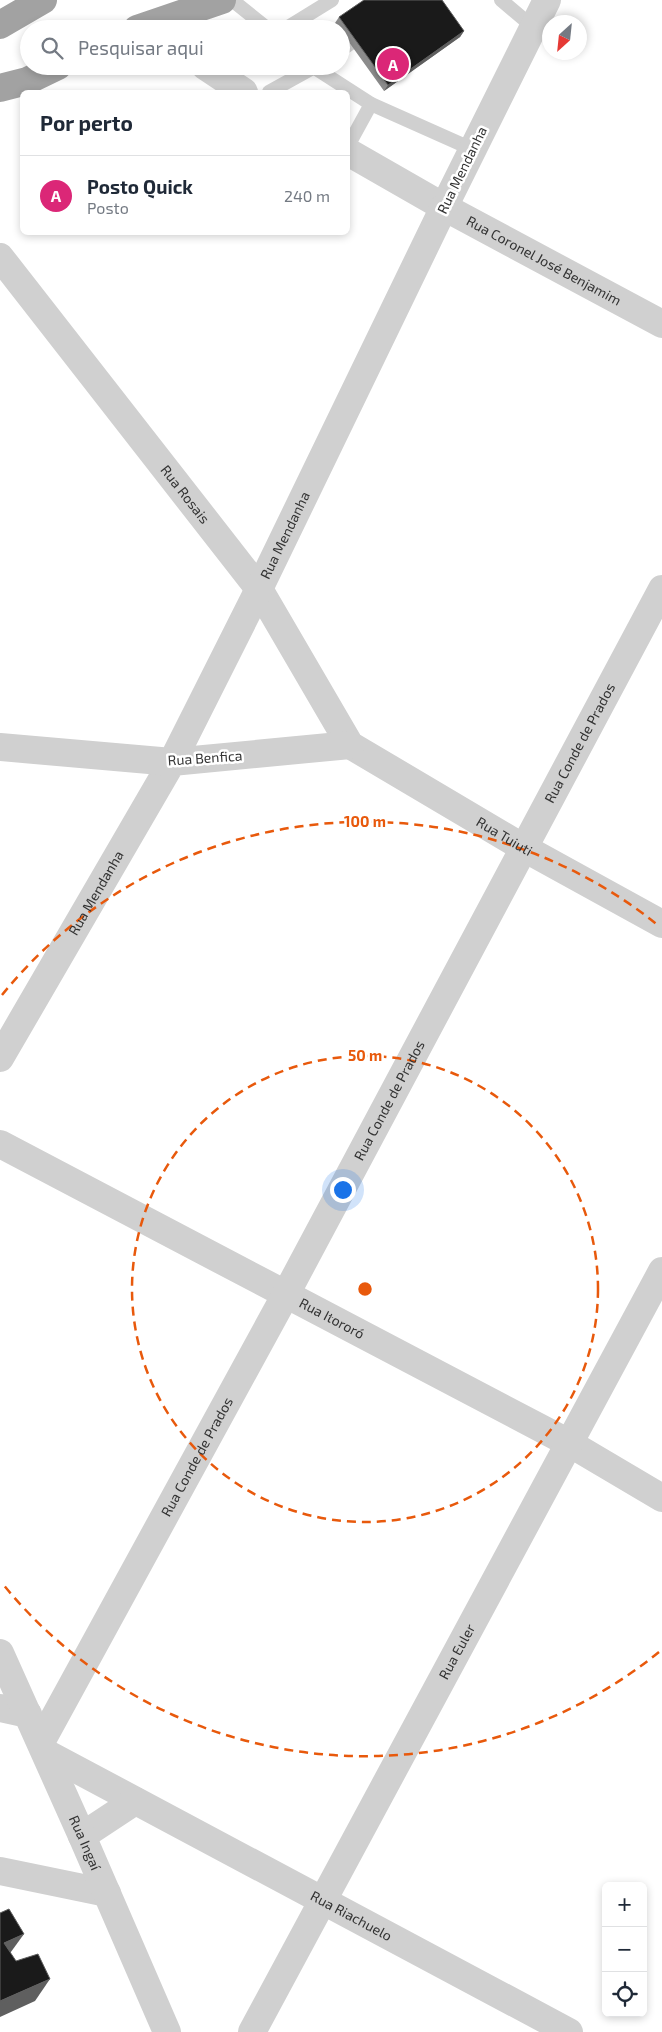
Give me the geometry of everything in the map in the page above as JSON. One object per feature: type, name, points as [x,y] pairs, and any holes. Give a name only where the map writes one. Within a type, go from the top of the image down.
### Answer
[{"type":"highway","points":[[0,25],[43,0]]},
{"type":"highway","points":[[166,20],[222,0]]},
{"type":"highway","points":[[0,88],[27,81],[39,75]]},
{"type":"street","name":"Rua Mendanha","points":[[0,1058],[172,762],[259,589],[472,148],[521,13],[547,0]]},
{"type":"street","points":[[218,75],[241,90]]},
{"type":"street","name":"Rua Coronel José Benjamim","points":[[350,153],[444,207],[662,324]]},
{"type":"street","name":"Rua Rosais","points":[[0,257],[259,589],[350,745]]},
{"type":"street","name":"Rua Conde de Prados","points":[[43,1748],[662,589]]},
{"type":"street","name":"Rua Tuiuti","points":[[350,745],[524,848],[662,924]]},
{"type":"street","name":"Rua Benfica","points":[[0,746],[172,762],[350,745]]},
{"type":"street","name":"Rua Itororó","points":[[0,1144],[569,1443],[662,1498]]},
{"type":"street","name":"Rua Euler","points":[[252,2032],[662,1271]]},
{"type":"street","name":"Rua Ingaí","points":[[0,1653],[107,1893],[165,2030]]},
{"type":"street","points":[[0,1708],[28,1714]]},
{"type":"street","name":"Rua Riachuelo","points":[[43,1748],[134,1801],[569,2032]]},
{"type":"street","points":[[82,1836],[134,1801]]},
{"type":"street","points":[[0,1871],[107,1893]]},
{"type":"lane","points":[[232,0],[257,20]]},
{"type":"lane","points":[[299,20],[332,0]]},
{"type":"lane","points":[[501,0],[521,13]]},
{"type":"lane","points":[[350,44],[374,27]]},
{"type":"lane","points":[[273,90],[300,75]]},
{"type":"lane","points":[[326,75],[349,90]]},
{"type":"lane","points":[[350,90],[371,104],[472,148]]},
{"type":"lane","points":[[350,142],[371,104]]},
{"type":"building","points":[[364,0],[442,0],[464,31],[388,85],[350,32],[350,20],[341,20],[339,17]]},
{"type":"building","points":[[9,1909],[24,1934],[4,1943],[16,1961],[38,1954],[50,1979],[0,2001],[0,1913]]},
{"type":"place","name":"Posto Quick","points":[[393,64]]}]
